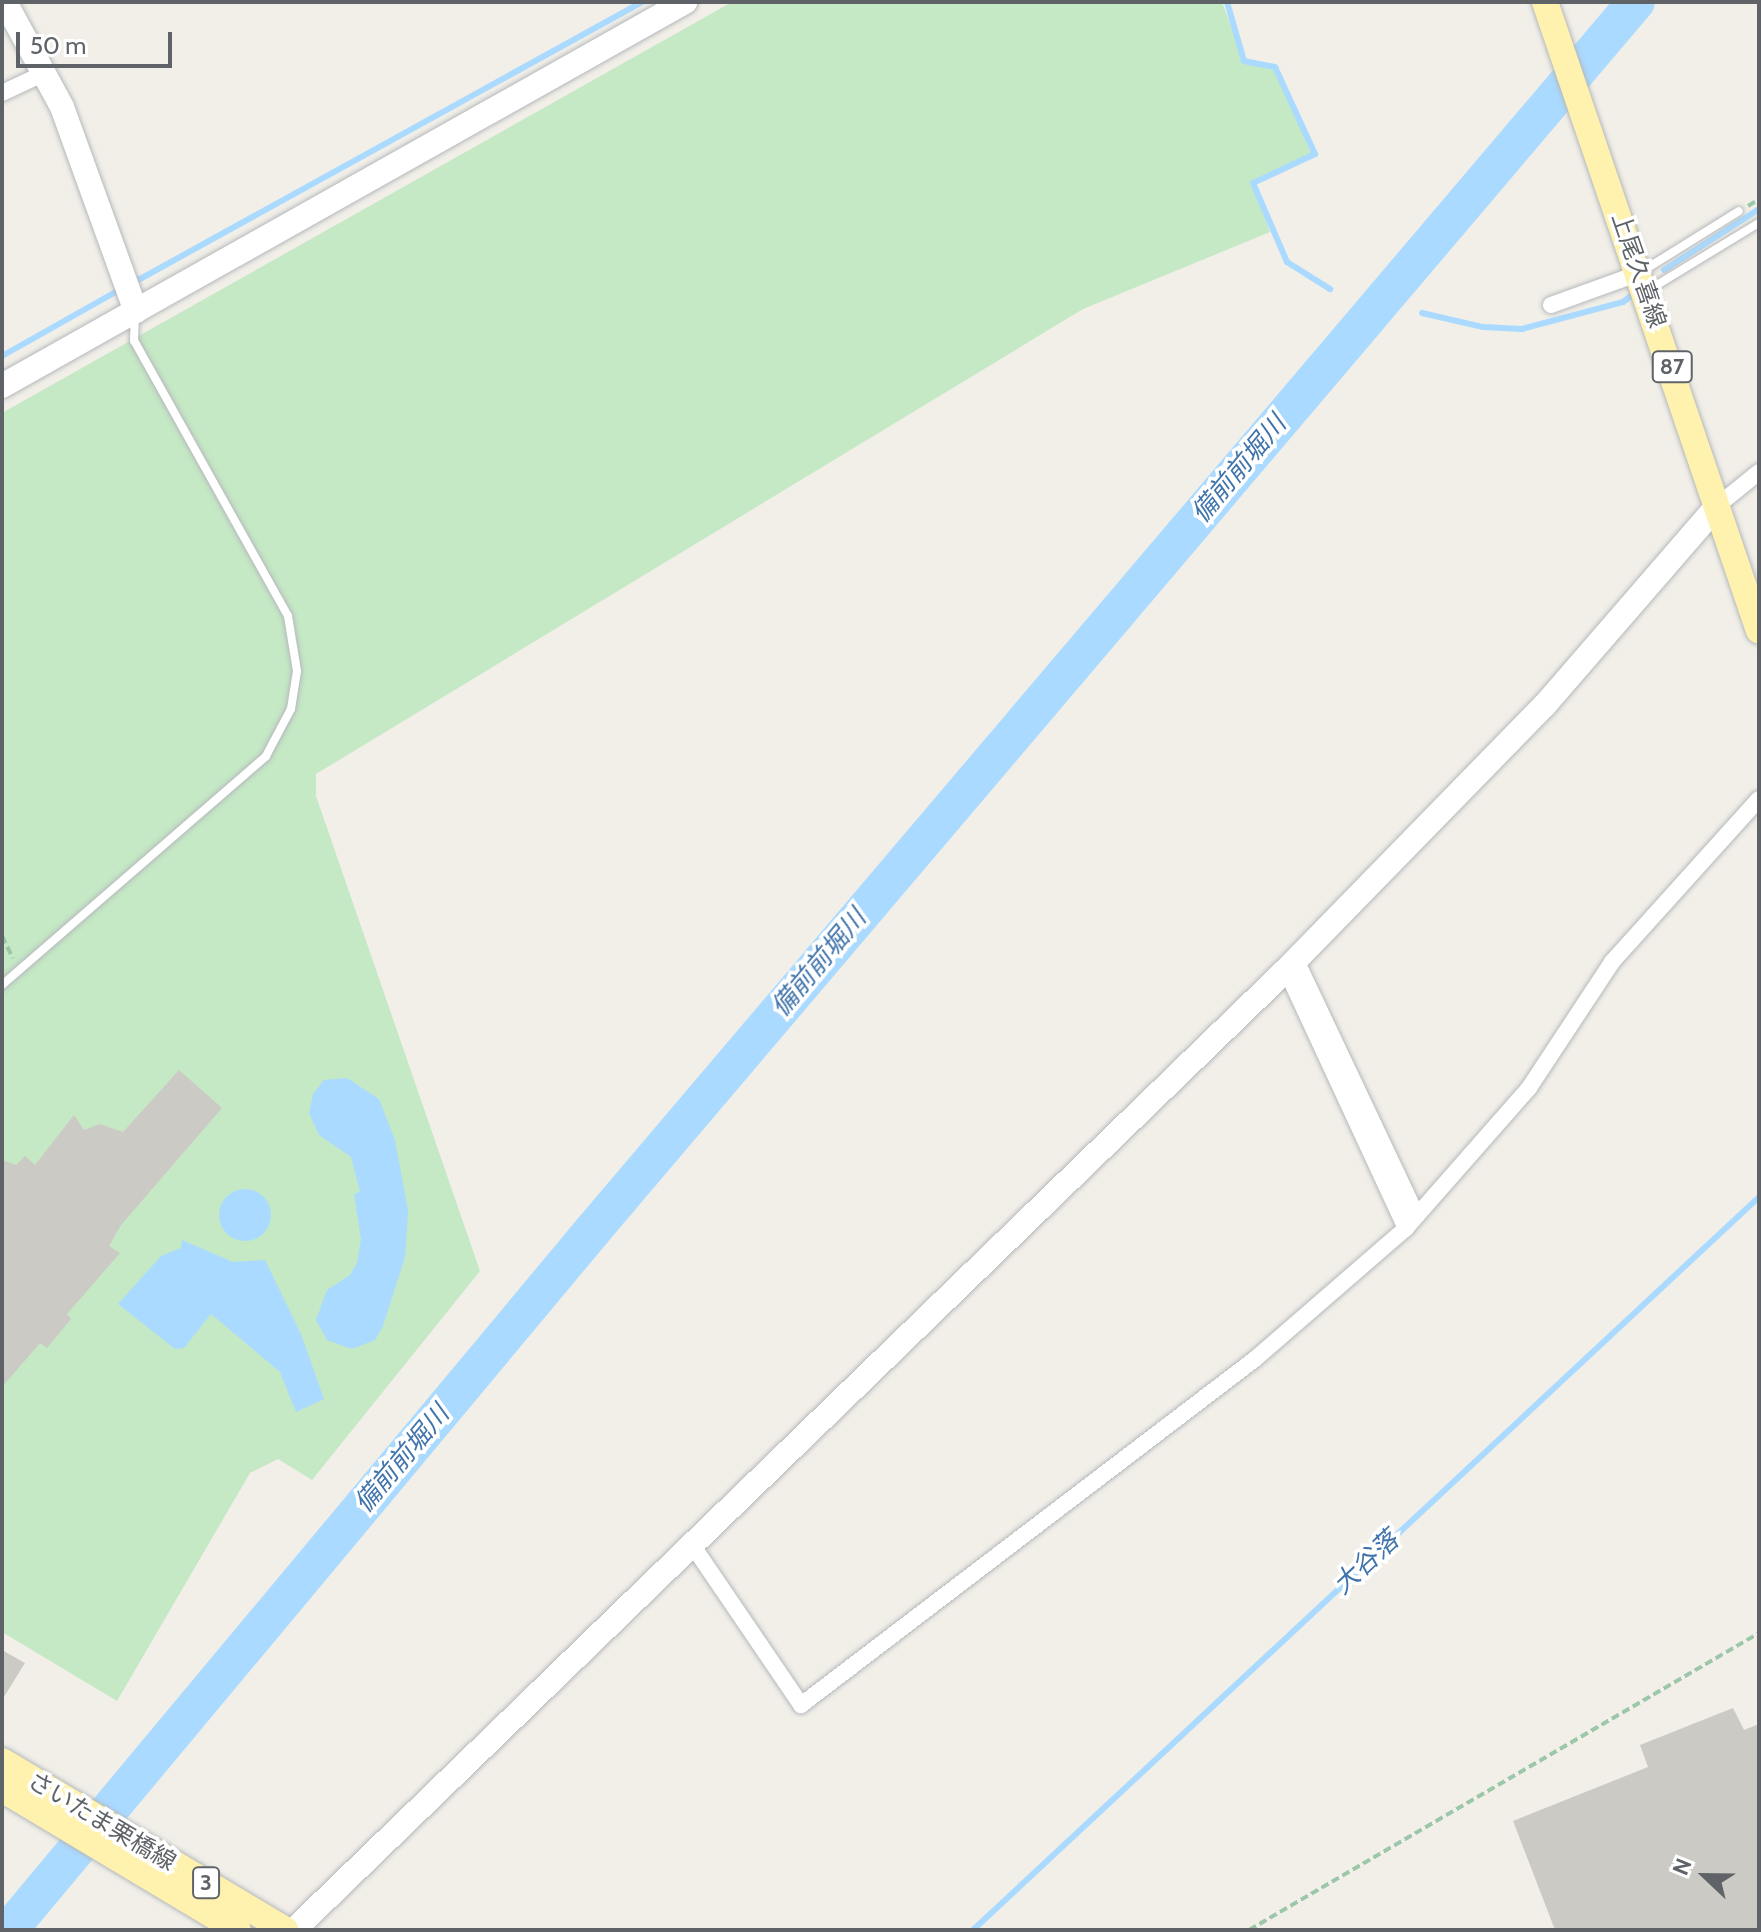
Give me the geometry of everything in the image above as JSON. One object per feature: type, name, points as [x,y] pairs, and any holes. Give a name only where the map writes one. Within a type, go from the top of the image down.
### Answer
[{"type":"main road","name":"上尾久喜線","points":[[1545,2],[1643,282],[1759,631]]},
{"type":"main road","name":"さいたま栗橋線","points":[[2,1761],[71,1817],[120,1846],[285,1930]]},
{"type":"main road","name":"さいたま栗橋線","points":[[2,1789],[71,1817]]},
{"type":"main road","name":"さいたま栗橋線","points":[[120,1846],[238,1930]]},
{"type":"street","points":[[5,2],[47,72],[136,311]]},
{"type":"street","points":[[2,386],[685,2]]},
{"type":"street","points":[[2,93],[47,72]]},
{"type":"street","points":[[1551,305],[1643,282]]},
{"type":"street","points":[[294,1930],[1291,965],[1544,706],[1717,506],[1759,472]]},
{"type":"street","points":[[691,1543],[801,1705],[1255,1359],[1412,1222],[1529,1088],[1612,962],[1759,799]]},
{"type":"street","points":[[1291,965],[1412,1222]]},
{"type":"lane","points":[[1643,282],[1739,211]]},
{"type":"lane","points":[[1643,282],[1759,223]]},
{"type":"lane","points":[[2,985],[266,756],[282,734],[297,671],[288,616],[134,341],[136,311]]},
{"type":"path","points":[[2,936],[19,970]]},
{"type":"path","points":[[1249,1930],[1759,1633]]},
{"type":"green space","points":[[732,2],[1222,2],[1244,61],[1275,67],[1315,154],[1253,183],[1270,232],[1083,309],[316,774],[316,796],[480,1271],[312,1480],[278,1459],[250,1473],[117,1701],[2,1632],[2,413]]},
{"type":"water","points":[[347,1078],[379,1099],[395,1140],[408,1211],[405,1257],[383,1326],[375,1340],[352,1349],[327,1340],[316,1320],[327,1290],[350,1275],[357,1263],[361,1239],[354,1194],[360,1192],[351,1157],[319,1135],[309,1113],[313,1094],[324,1080]]},
{"type":"water","points":[[245,1189],[263,1197],[271,1215],[263,1233],[245,1241],[227,1233],[219,1215],[227,1197]]},
{"type":"water","points":[[182,1240],[233,1262],[265,1260],[301,1334],[324,1399],[296,1412],[280,1372],[211,1314],[184,1348],[175,1349],[118,1304],[161,1256],[181,1248]]},
{"type":"building","points":[[179,1070],[222,1108],[121,1225],[109,1246],[120,1253],[67,1314],[71,1319],[47,1348],[40,1343],[2,1387],[2,1160],[16,1165],[25,1156],[35,1165],[74,1115],[84,1130],[100,1124],[123,1132]]},
{"type":"building","points":[[2,1650],[25,1663],[2,1700]]},
{"type":"building","points":[[1733,1708],[1744,1730],[1759,1724],[1759,1930],[1555,1930],[1513,1821],[1648,1767],[1640,1745]]},
{"type":"waterway","points":[[131,284],[642,2]]},
{"type":"waterway","points":[[1227,2],[1244,61],[1275,67],[1315,154],[1253,183],[1287,262],[1330,289]]},
{"type":"waterway","name":"備前前堀川","points":[[9,1930],[593,1230],[1636,2]]},
{"type":"waterway","points":[[1664,270],[1759,209]]},
{"type":"waterway","points":[[2,356],[121,289]]},
{"type":"waterway","points":[[1422,313],[1483,327],[1522,329],[1623,302],[1635,293]]},
{"type":"waterway","name":"大谷落","points":[[973,1930],[1759,1197]]}]
